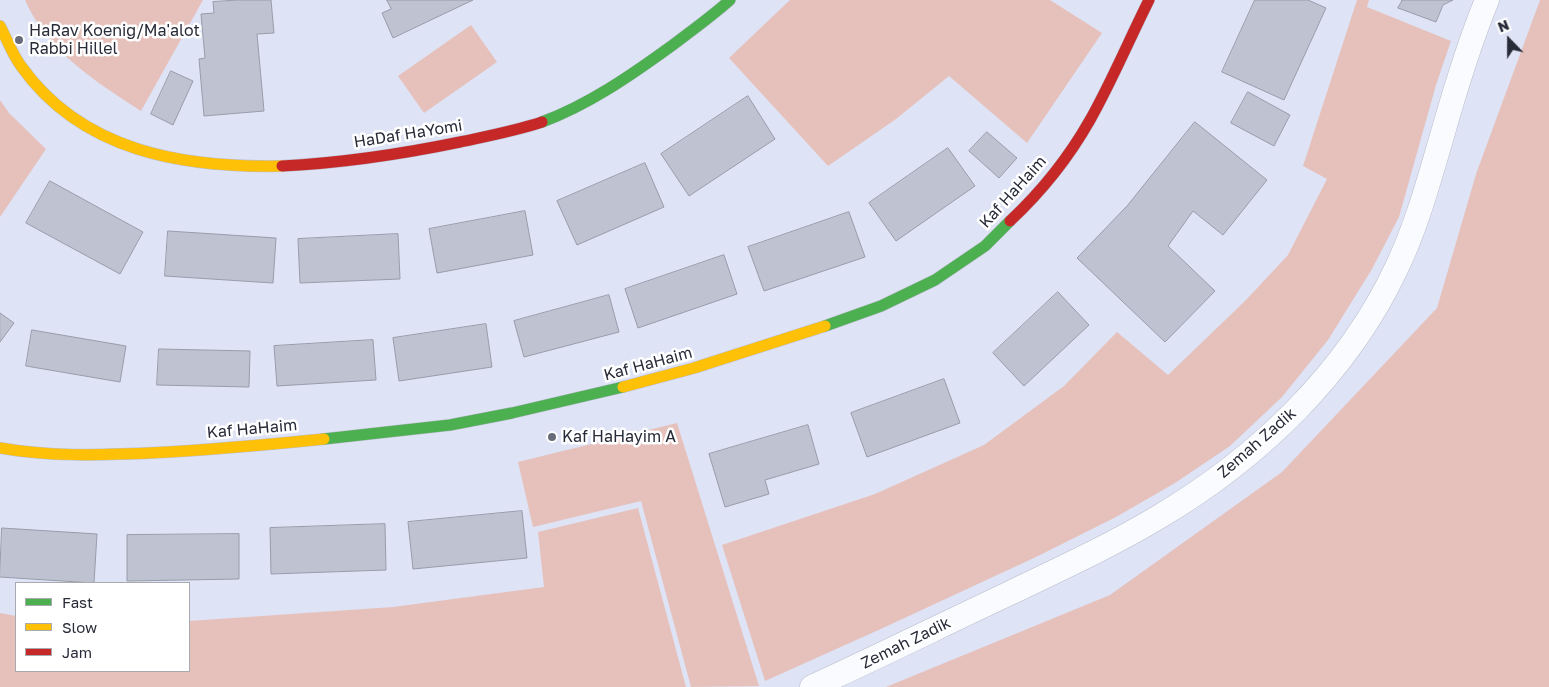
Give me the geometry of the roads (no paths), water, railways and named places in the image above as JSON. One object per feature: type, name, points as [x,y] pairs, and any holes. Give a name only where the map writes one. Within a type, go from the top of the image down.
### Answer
[{"type":"street","name":"HaDaf HaYomi","points":[[0,26],[19,64],[32,82],[63,112],[87,129],[149,155],[212,165],[280,166],[390,156],[512,131],[554,117],[610,87],[648,63],[730,0]]},
{"type":"street","name":"Kaf HaHaim","points":[[0,448],[28,452],[104,455],[228,448],[450,425],[590,396],[694,368],[817,330],[881,306],[935,280],[985,246],[1026,205],[1058,168],[1090,120],[1148,0]]},
{"type":"street","name":"Zemah Zadik","points":[[812,687],[1086,556],[1157,518],[1226,473],[1284,422],[1328,377],[1364,327],[1397,267],[1422,204],[1473,34],[1487,0]]},
{"type":"place","name":"HaRav Koenig/Ma'alot Rabbi Hillel","points":[[19,40]]},
{"type":"place","name":"Kaf HaHayim A","points":[[552,437]]}]
